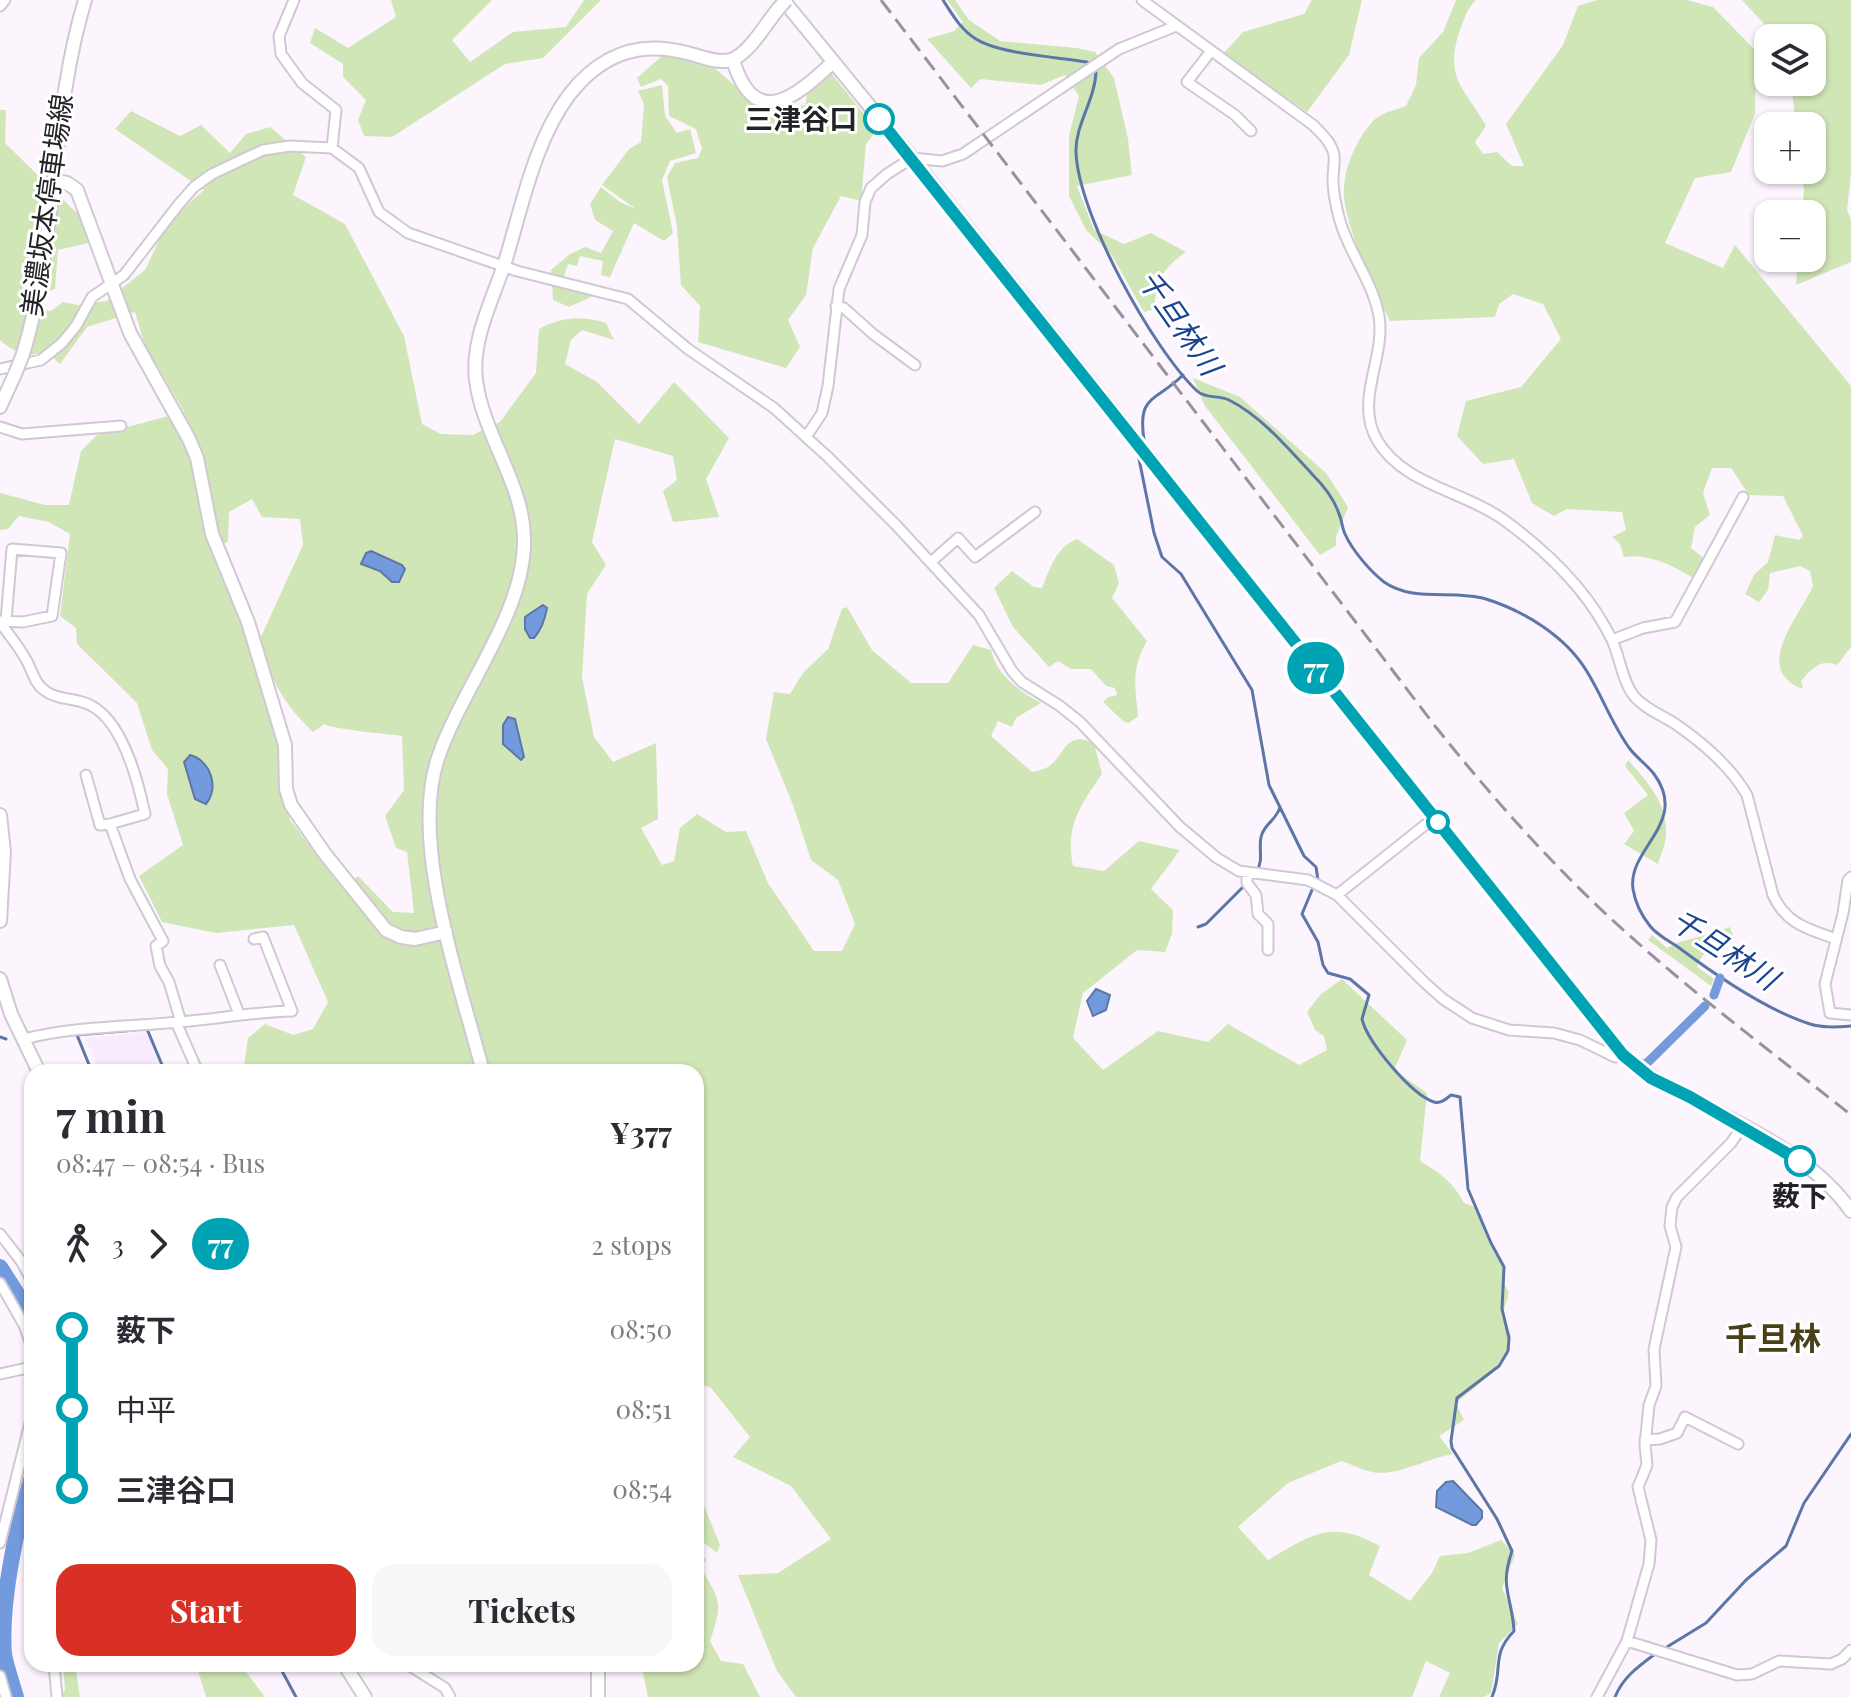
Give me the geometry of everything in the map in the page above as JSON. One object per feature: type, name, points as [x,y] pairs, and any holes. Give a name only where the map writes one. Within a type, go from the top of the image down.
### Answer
[{"type":"street","points":[[0,6],[5,0]]},
{"type":"street","name":"美濃坂本停車場線","points":[[0,407],[23,354],[41,284],[63,90],[85,0]]},
{"type":"street","points":[[294,0],[281,28],[278,43],[281,54],[302,83],[336,110],[332,148]]},
{"type":"street","points":[[1142,0],[1313,125],[1334,154],[1333,188],[1340,223],[1379,316],[1379,342],[1367,405],[1368,419],[1380,445],[1405,469],[1480,504],[1513,527],[1580,587],[1612,640],[1632,693],[1711,752],[1740,783],[1747,795],[1773,895],[1780,909],[1799,926],[1836,939]]},
{"type":"street","points":[[481,1064],[446,932],[428,843],[433,775],[454,717],[517,587],[524,545],[523,519],[485,416],[476,379],[479,337],[539,154],[550,127],[569,96],[593,71],[619,55],[646,47],[668,48],[721,61],[733,60],[746,49],[782,3],[912,158],[1623,1055],[1651,1078],[1807,1165],[1839,1194],[1851,1211]]},
{"type":"street","points":[[806,437],[822,413],[830,373],[839,289],[862,235],[865,202],[871,188],[912,158],[942,161],[963,154],[1119,49],[1176,26]]},
{"type":"street","points":[[1211,51],[1187,82],[1235,115],[1251,131]]},
{"type":"street","points":[[733,60],[743,86],[757,98],[774,102],[794,96],[833,62]]},
{"type":"street","points":[[0,369],[26,365],[49,356],[69,335],[92,297],[124,275],[179,204],[194,187],[212,174],[263,150],[279,147],[332,148],[359,168],[375,206],[393,223],[422,239],[504,266],[628,299],[688,349],[774,408],[931,562],[979,615],[1012,671],[1022,682],[1080,722],[1117,764],[1196,842],[1230,867],[1247,873],[1308,880],[1337,895],[1424,982],[1472,1018],[1509,1030],[1554,1033],[1580,1040],[1615,1057],[1623,1055]]},
{"type":"street","points":[[55,181],[67,183],[77,190],[130,333],[197,458],[212,534],[248,622],[285,745],[286,789],[291,805],[325,854],[386,930],[415,939],[446,932]]},
{"type":"street","points":[[836,306],[844,308],[915,365]]},
{"type":"street","points":[[0,427],[22,434],[121,426]]},
{"type":"street","points":[[1612,640],[1643,628],[1675,622],[1743,497]]},
{"type":"street","points":[[931,562],[958,538],[975,557],[1035,512]]},
{"type":"street","points":[[2,621],[23,622],[52,616],[61,553],[12,549],[2,621],[41,688],[53,696],[74,699],[98,709],[114,727],[131,766],[145,814],[100,825],[86,775]]},
{"type":"street","points":[[0,815],[4,852],[0,921]]},
{"type":"street","points":[[1337,895],[1435,817]]},
{"type":"street","points":[[110,824],[130,879],[163,941],[156,946],[160,966],[169,982],[178,1022],[195,1064]]},
{"type":"street","points":[[1247,873],[1247,883],[1256,895],[1258,914],[1268,924],[1268,950]]},
{"type":"street","points":[[1851,877],[1825,984],[1830,1013],[1851,1015]]},
{"type":"street","points":[[24,1039],[44,1033],[112,1025],[292,1011],[263,937],[254,939]]},
{"type":"street","points":[[220,965],[239,1014]]},
{"type":"street","points":[[0,979],[6,1001],[35,1064]]},
{"type":"street","points":[[1597,1697],[1627,1641],[1649,1564],[1651,1547],[1638,1487],[1647,1465],[1645,1440],[1649,1405],[1656,1386],[1654,1349],[1658,1319],[1669,1285],[1676,1247],[1670,1226],[1672,1207],[1677,1197],[1731,1143],[1742,1127]]},
{"type":"street","points":[[0,1234],[24,1266]]},
{"type":"street","points":[[0,1283],[24,1325]]},
{"type":"street","points":[[0,1374],[24,1369]]},
{"type":"street","points":[[1645,1440],[1677,1433],[1685,1417],[1738,1444]]},
{"type":"street","points":[[0,1543],[24,1447]]},
{"type":"street","points":[[1627,1641],[1737,1675],[1752,1674],[1779,1661],[1831,1664],[1851,1650]]},
{"type":"street","points":[[55,1672],[57,1697]]},
{"type":"street","points":[[349,1672],[365,1697]]},
{"type":"street","points":[[420,1672],[445,1688],[450,1697]]},
{"type":"street","points":[[598,1672],[598,1697]]},
{"type":"street","points":[[0,1676],[6,1697]]},
{"type":"shaded area","points":[[147,1032],[159,1064],[96,1064],[86,1038]]},
{"type":"green space","points":[[391,0],[492,0],[452,40],[470,62],[513,32],[566,27],[584,0],[601,0],[543,58],[505,64],[392,137],[364,136],[358,120],[366,100],[343,77],[343,64],[310,43],[315,28],[348,48],[396,17]]},
{"type":"green space","points":[[947,0],[955,0],[969,20],[1000,41],[1095,52],[1114,78],[1128,139],[1132,175],[1077,186],[1094,230],[1124,244],[1151,233],[1186,252],[1162,276],[1156,291],[1155,309],[1144,312],[1111,254],[1086,230],[1069,196],[1069,136],[1079,96],[1065,75],[1041,85],[980,79],[971,88],[927,39],[954,31],[963,22]]},
{"type":"green space","points":[[1312,0],[1362,0],[1349,55],[1307,112],[1224,53],[1243,32],[1304,14]]},
{"type":"green space","points":[[1456,0],[1476,0],[1459,33],[1454,62],[1456,73],[1486,126],[1475,142],[1483,154],[1497,152],[1512,166],[1524,166],[1506,124],[1563,45],[1578,6],[1597,0],[1687,0],[1713,7],[1754,49],[1755,112],[1731,172],[1695,178],[1665,243],[1723,268],[1735,245],[1754,272],[1757,272],[1851,386],[1851,647],[1837,665],[1826,663],[1813,669],[1801,681],[1803,689],[1788,680],[1781,669],[1780,656],[1790,627],[1813,586],[1810,571],[1800,566],[1770,573],[1768,590],[1759,602],[1745,594],[1754,575],[1768,562],[1775,535],[1799,540],[1803,536],[1783,496],[1749,495],[1731,468],[1712,468],[1703,493],[1710,515],[1695,527],[1691,548],[1705,559],[1695,579],[1652,559],[1624,557],[1620,544],[1612,537],[1626,530],[1622,512],[1567,509],[1554,516],[1532,503],[1514,459],[1483,464],[1457,436],[1466,401],[1521,387],[1561,339],[1543,304],[1513,294],[1499,304],[1495,317],[1390,321],[1348,218],[1345,179],[1353,152],[1367,128],[1380,116],[1406,106],[1416,85],[1419,58],[1443,32]]},
{"type":"green space","points":[[1742,0],[1851,0],[1851,173],[1847,210],[1851,219],[1851,262],[1796,285],[1797,272],[1826,272],[1826,200],[1803,200],[1803,184],[1826,184],[1826,112],[1794,112],[1793,96],[1826,96],[1826,24],[1764,24]]},
{"type":"green space","points":[[663,55],[710,64],[748,97],[768,108],[805,105],[808,91],[831,73],[877,130],[866,144],[861,201],[841,196],[813,248],[806,295],[788,320],[800,347],[786,368],[698,342],[700,306],[681,285],[677,227],[667,177],[675,163],[698,158],[702,149],[696,129],[669,116],[668,86],[661,79],[641,87],[637,78]]},
{"type":"green space","points":[[662,85],[665,116],[677,133],[690,129],[696,153],[670,161],[662,180],[673,233],[664,241],[634,223],[610,277],[601,275],[603,261],[580,256],[577,266],[568,264],[562,283],[593,290],[591,297],[569,307],[553,300],[551,270],[570,254],[585,247],[601,253],[613,231],[595,220],[590,204],[601,187],[620,202],[636,209],[602,185],[629,149],[641,142],[644,104],[638,91]]},
{"type":"green space","points":[[0,110],[6,110],[5,143],[82,218],[88,243],[58,250],[55,289],[48,291],[32,287],[29,308],[51,311],[63,302],[78,305],[106,301],[145,270],[167,223],[204,190],[115,129],[131,111],[180,136],[201,125],[230,153],[246,134],[270,127],[306,157],[293,195],[345,224],[404,336],[422,424],[441,434],[473,435],[500,422],[536,373],[539,329],[555,322],[580,318],[606,323],[614,340],[582,330],[571,340],[565,364],[597,382],[639,424],[674,382],[729,438],[706,479],[719,517],[673,522],[663,491],[677,480],[673,456],[615,439],[592,542],[606,565],[587,594],[582,677],[594,737],[613,762],[656,743],[658,819],[641,828],[662,865],[674,861],[680,828],[697,814],[726,832],[746,831],[768,883],[814,951],[842,951],[855,924],[838,880],[811,860],[766,739],[774,692],[790,694],[803,673],[828,649],[842,609],[847,607],[872,650],[911,683],[948,683],[973,645],[991,650],[998,667],[1010,681],[1041,703],[1016,718],[1012,727],[998,721],[991,736],[1032,772],[1046,768],[1071,742],[1084,740],[1094,743],[1102,774],[1076,817],[1071,839],[1073,866],[1104,871],[1139,841],[1180,850],[1151,889],[1173,910],[1172,934],[1165,952],[1137,950],[1083,993],[1073,1038],[1103,1070],[1158,1031],[1208,1042],[1228,1024],[1299,1065],[1327,1050],[1324,1036],[1315,1030],[1307,1012],[1320,995],[1342,979],[1407,1040],[1394,1070],[1427,1093],[1420,1161],[1445,1179],[1464,1203],[1475,1207],[1503,1267],[1502,1279],[1509,1293],[1502,1316],[1511,1335],[1508,1349],[1491,1374],[1456,1403],[1464,1420],[1439,1436],[1453,1454],[1402,1470],[1381,1473],[1341,1461],[1288,1483],[1238,1527],[1268,1560],[1322,1533],[1348,1533],[1363,1538],[1380,1546],[1369,1575],[1410,1601],[1432,1573],[1440,1556],[1468,1553],[1501,1540],[1515,1555],[1502,1588],[1518,1624],[1499,1643],[1491,1693],[1484,1697],[1439,1697],[1450,1673],[1426,1661],[1412,1697],[796,1697],[777,1671],[738,1575],[778,1573],[831,1539],[791,1486],[733,1457],[750,1437],[711,1388],[704,1385],[704,1064],[244,1064],[248,1038],[265,1024],[293,1035],[313,1029],[328,1002],[294,925],[216,933],[162,922],[139,876],[183,845],[167,794],[168,769],[152,750],[137,703],[77,644],[76,628],[60,616],[70,534],[49,522],[19,516],[8,529],[0,530],[0,493],[45,505],[69,505],[81,451],[97,435],[184,412],[144,343],[135,312],[87,327],[60,364],[48,352],[22,353],[0,340]],"holes":[[[252,499],[262,517],[300,519],[303,545],[259,641],[286,701],[313,732],[324,724],[402,736],[404,790],[385,816],[396,848],[407,852],[414,913],[393,912],[358,876],[342,888],[290,820],[278,782],[279,745],[216,546],[228,542],[229,512]]]},
{"type":"green space","points":[[1193,378],[1240,397],[1326,473],[1348,507],[1336,537],[1336,546],[1320,555],[1205,406]]},
{"type":"green space","points":[[1077,539],[1114,565],[1119,583],[1112,598],[1147,641],[1136,669],[1138,716],[1129,723],[1103,702],[1117,695],[1115,688],[1106,686],[1091,669],[1071,669],[1058,661],[1049,667],[1013,627],[994,588],[1012,571],[1034,587],[1042,588],[1059,553]]},
{"type":"green space","points":[[1628,760],[1660,802],[1666,822],[1666,837],[1658,864],[1624,844],[1634,831],[1624,813],[1648,795],[1625,766]]},
{"type":"green space","points":[[1730,927],[1733,935],[1702,956],[1697,967],[1714,979],[1711,986],[1648,940],[1652,935],[1667,948]]},
{"type":"green space","points":[[704,1506],[720,1545],[717,1553],[704,1543]]},
{"type":"green space","points":[[704,1574],[718,1602],[710,1641],[721,1661],[743,1664],[760,1697],[648,1697],[643,1672],[704,1672]]},
{"type":"green space","points":[[64,1672],[76,1672],[80,1697],[61,1697],[65,1689]]},
{"type":"green space","points":[[198,1672],[246,1672],[265,1697],[206,1697]]},
{"type":"water","points":[[371,551],[402,565],[405,569],[399,582],[392,582],[380,571],[361,564],[366,553]]},
{"type":"water","points":[[543,605],[547,608],[542,624],[534,638],[530,638],[525,629],[525,617]]},
{"type":"water","points":[[508,717],[515,719],[524,757],[521,760],[503,744],[503,725]]},
{"type":"water","points":[[190,755],[203,762],[211,775],[212,790],[206,804],[195,799],[184,762]]},
{"type":"water","points":[[1096,989],[1110,995],[1106,1010],[1093,1016],[1087,1001]]},
{"type":"water","points":[[1453,1481],[1482,1511],[1482,1518],[1476,1525],[1436,1507],[1437,1491],[1446,1482]]},
{"type":"waterway","name":"千旦林川","points":[[943,0],[966,31],[986,44],[1013,52],[1087,62],[1096,72],[1076,152],[1089,209],[1103,244],[1139,313],[1179,371],[1197,391],[1241,407],[1284,443],[1328,492],[1352,547],[1384,582],[1408,592],[1473,596],[1500,604],[1542,626],[1577,658],[1624,740],[1654,774],[1663,791],[1665,807],[1662,821],[1634,874],[1635,899],[1653,929],[1724,980],[1776,1010],[1815,1025],[1851,1026]]},
{"type":"waterway","points":[[1144,440],[1143,414],[1146,406],[1183,375]]},
{"type":"waterway","points":[[1138,454],[1162,557],[1181,574],[1252,690],[1269,785],[1304,856],[1316,867],[1318,880]]},
{"type":"waterway","points":[[1256,872],[1260,863],[1262,834],[1280,807]]},
{"type":"waterway","points":[[1198,927],[1206,924],[1243,887]]},
{"type":"waterway","points":[[1312,890],[1302,914],[1318,942],[1323,965],[1328,973],[1350,979],[1369,995],[1362,1019],[1381,1054],[1414,1089],[1434,1102],[1443,1101],[1451,1095],[1460,1097],[1468,1189],[1504,1267],[1502,1309],[1509,1338],[1508,1351],[1499,1366],[1457,1398],[1451,1441],[1452,1448],[1497,1519],[1512,1551],[1506,1584],[1514,1631],[1502,1648],[1492,1697]]},
{"type":"waterway","points":[[1714,995],[1720,978]]},
{"type":"waterway","points":[[1638,1062],[1645,1065],[1705,1006]]},
{"type":"waterway","points":[[147,1029],[162,1064]]},
{"type":"waterway","points":[[89,1064],[77,1035],[135,1030]]},
{"type":"waterway","points":[[0,1037],[6,1039]]},
{"type":"waterway","points":[[0,1267],[24,1306]]},
{"type":"waterway","points":[[1662,1650],[1706,1623],[1746,1580],[1786,1546],[1804,1503],[1851,1434]]},
{"type":"waterway","points":[[16,1697],[4,1655],[3,1635],[7,1589],[24,1504]]},
{"type":"waterway","points":[[1615,1697],[1627,1678],[1655,1654]]},
{"type":"waterway","points":[[283,1672],[296,1697]]},
{"type":"railway","points":[[881,0],[1435,726],[1504,808],[1577,886],[1656,959],[1851,1115]]},
{"type":"bus line","name":"77","points":[[879,119],[1623,1055],[1651,1078],[1800,1161]]},
{"type":"place","name":"三津谷口","points":[[879,119]]},
{"type":"place","name":"薮下","points":[[1800,1161]]},
{"type":"district","name":"千旦林","points":[[1773,1339]]}]
